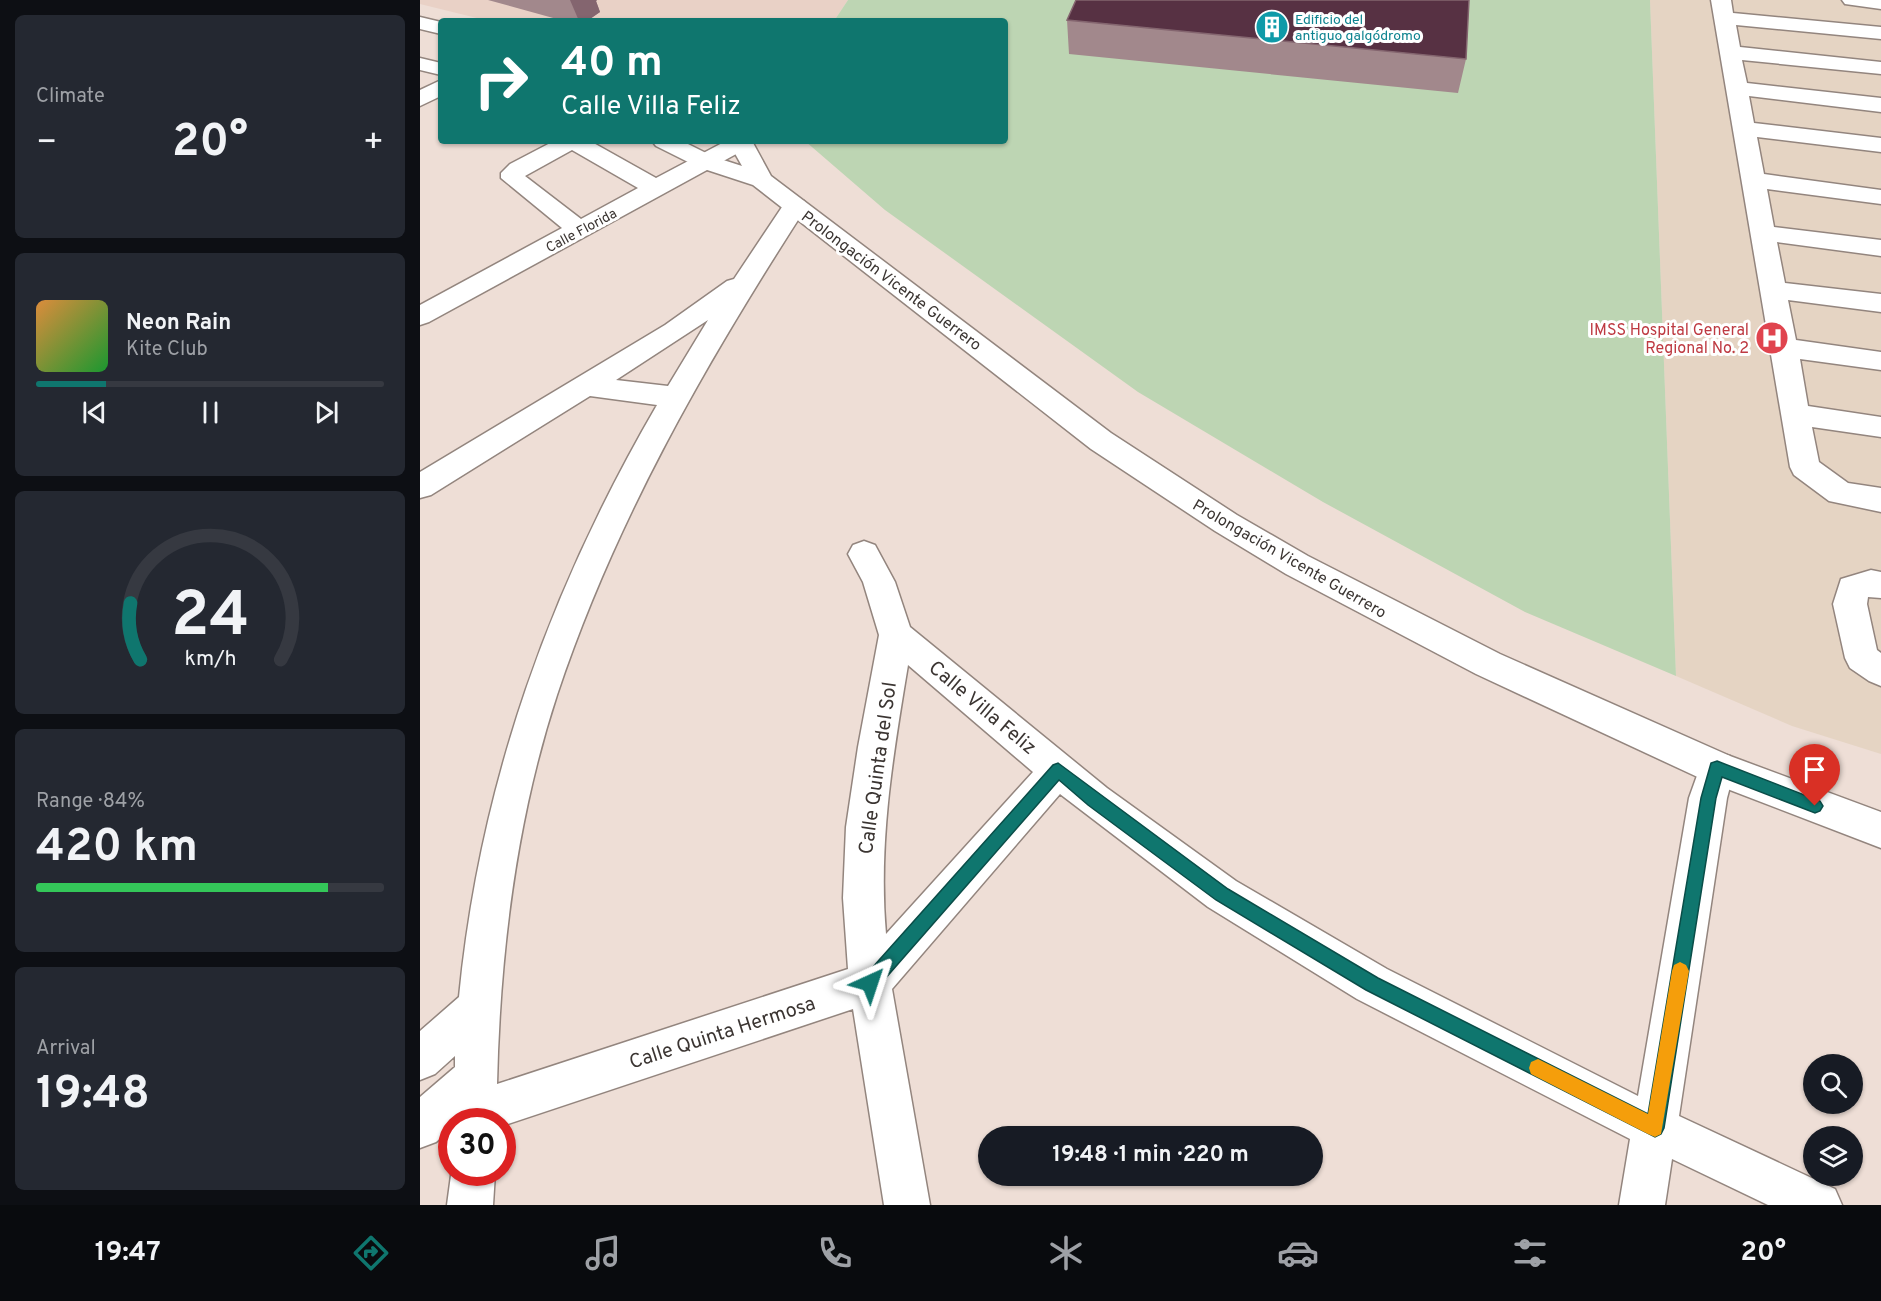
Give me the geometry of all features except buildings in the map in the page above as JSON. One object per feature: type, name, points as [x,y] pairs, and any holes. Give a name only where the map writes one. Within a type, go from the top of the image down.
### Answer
[{"type":"street","points":[[1852,0],[1881,3]]},
{"type":"street","points":[[1881,33],[1723,9],[1805,467],[1840,493],[1881,500]]},
{"type":"street","points":[[420,23],[438,27]]},
{"type":"street","points":[[1730,52],[1881,68]]},
{"type":"street","points":[[420,64],[438,68]]},
{"type":"street","points":[[1737,88],[1881,105]]},
{"type":"street","points":[[420,99],[438,89]]},
{"type":"street","points":[[1745,129],[1881,145]]},
{"type":"street","points":[[566,144],[518,169],[513,173],[513,178],[580,230]]},
{"type":"street","points":[[577,144],[657,189]]},
{"type":"street","name":"Prolongación Vicente Guerrero","points":[[670,144],[706,162],[761,180],[1092,434],[1226,523],[1297,565],[1389,615],[1488,664],[1717,768],[1881,830]]},
{"type":"street","name":"Calle Florida","points":[[420,316],[738,144]]},
{"type":"street","name":"Prolongación Vicente Guerrero","points":[[742,144],[761,180]]},
{"type":"street","points":[[1754,180],[1881,197]]},
{"type":"street","points":[[420,1126],[475,1104],[479,1007],[492,896],[518,771],[540,698],[567,622],[601,540],[638,468],[745,280],[795,206]]},
{"type":"street","points":[[1763,233],[1881,248]]},
{"type":"street","points":[[420,487],[675,331],[745,280]]},
{"type":"street","points":[[1773,290],[1881,303]]},
{"type":"street","points":[[1784,348],[1881,361]]},
{"type":"street","points":[[586,386],[677,397]]},
{"type":"street","points":[[1796,414],[1881,427]]},
{"type":"street","points":[[864,554],[879,582],[894,626]]},
{"type":"street","points":[[1881,585],[1871,583],[1853,588],[1850,604],[1862,658],[1881,671]]},
{"type":"street","name":"Calle Villa Feliz","points":[[894,626],[1094,800],[1222,894],[1372,984],[1655,1128],[1819,1205]]},
{"type":"street","name":"Calle Quinta del Sol","points":[[894,626],[865,827],[863,898],[870,983],[908,1205]]},
{"type":"street","points":[[1642,1205],[1708,798],[1717,768]]},
{"type":"street","points":[[870,983],[1058,770]]},
{"type":"street","name":"Calle Quinta Hermosa","points":[[475,1104],[870,983]]},
{"type":"street","points":[[420,1059],[479,1007]]},
{"type":"street","points":[[470,1205],[471,1186]]},
{"type":"shaded area","points":[[420,0],[848,0],[836,18],[477,18],[420,4]]},
{"type":"shaded area","name":"IMSS Hospital General Regional No. 2","points":[[1650,0],[1881,0],[1881,754],[1792,726],[1676,676]]},
{"type":"green space","points":[[848,0],[1650,0],[1676,676],[1525,612],[1323,502],[1138,392],[885,210],[808,144],[1008,144],[1008,18],[836,18]]},
{"type":"slow traffic","points":[[1538,1068],[1655,1128],[1680,971]]},
{"type":"place","name":"Edificio del antiguo galgódromo","points":[[1272,27]]},
{"type":"place","name":"IMSS Hospital General Regional No. 2","points":[[1772,338]]},
{"type":"route","points":[[870,983],[1058,770],[1094,800],[1222,894],[1372,984],[1655,1128],[1708,798],[1717,768],[1815,806]]}]
